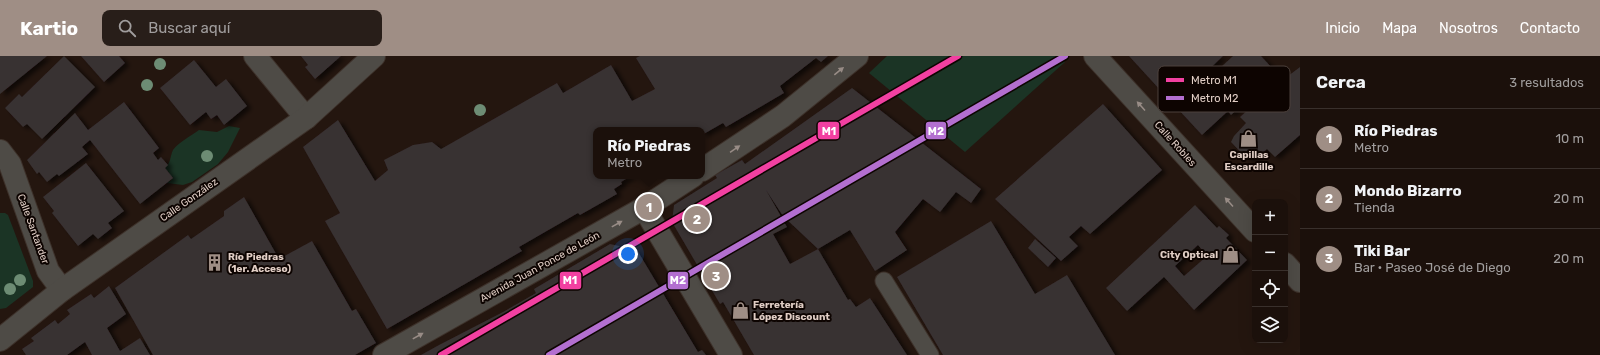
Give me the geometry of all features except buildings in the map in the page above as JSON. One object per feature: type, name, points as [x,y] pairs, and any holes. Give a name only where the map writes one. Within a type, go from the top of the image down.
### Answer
[{"type":"street","points":[[255,56],[306,118]]},
{"type":"street","name":"Calle González","points":[[0,339],[62,290],[306,118],[374,56]]},
{"type":"street","points":[[705,168],[783,116],[857,56]]},
{"type":"street","name":"Calle Robles","points":[[1095,56],[1252,228]]},
{"type":"street","name":"Calle Santander","points":[[3,163],[48,271],[62,290]]},
{"type":"street","name":"Avenida Juan Ponce de León","points":[[384,355],[644,208],[688,179]]},
{"type":"street","points":[[644,208],[731,355]]},
{"type":"street","points":[[1288,267],[1300,280]]},
{"type":"lane","points":[[884,281],[930,355]]},
{"type":"green space","points":[[887,56],[1060,56],[1065,62],[965,152],[869,73]]},
{"type":"green space","points":[[229,126],[240,128],[228,152],[218,164],[192,182],[183,185],[167,183],[173,178],[165,168],[169,162],[173,150],[178,144],[199,130],[217,132]]},
{"type":"green space","points":[[0,213],[5,213],[8,215],[33,281],[33,287],[6,308],[0,309]]},
{"type":"metro line","name":"M1","points":[[441,355],[958,56]]},
{"type":"metro line","name":"M2","points":[[549,355],[1065,56]]},
{"type":"place","name":"Capillas Escardille","points":[[1249,138]]},
{"type":"place","name":"Río Piedras","points":[[649,207]]},
{"type":"place","name":"Mondo Bizarro","points":[[697,219]]},
{"type":"place","name":"City Optical","points":[[1231,255]]},
{"type":"place","name":"Río Piedras (1er. Acceso)","points":[[215,263]]},
{"type":"place","name":"Tiki Bar","points":[[716,276]]},
{"type":"place","name":"Ferretería López Discount","points":[[740,311]]}]
